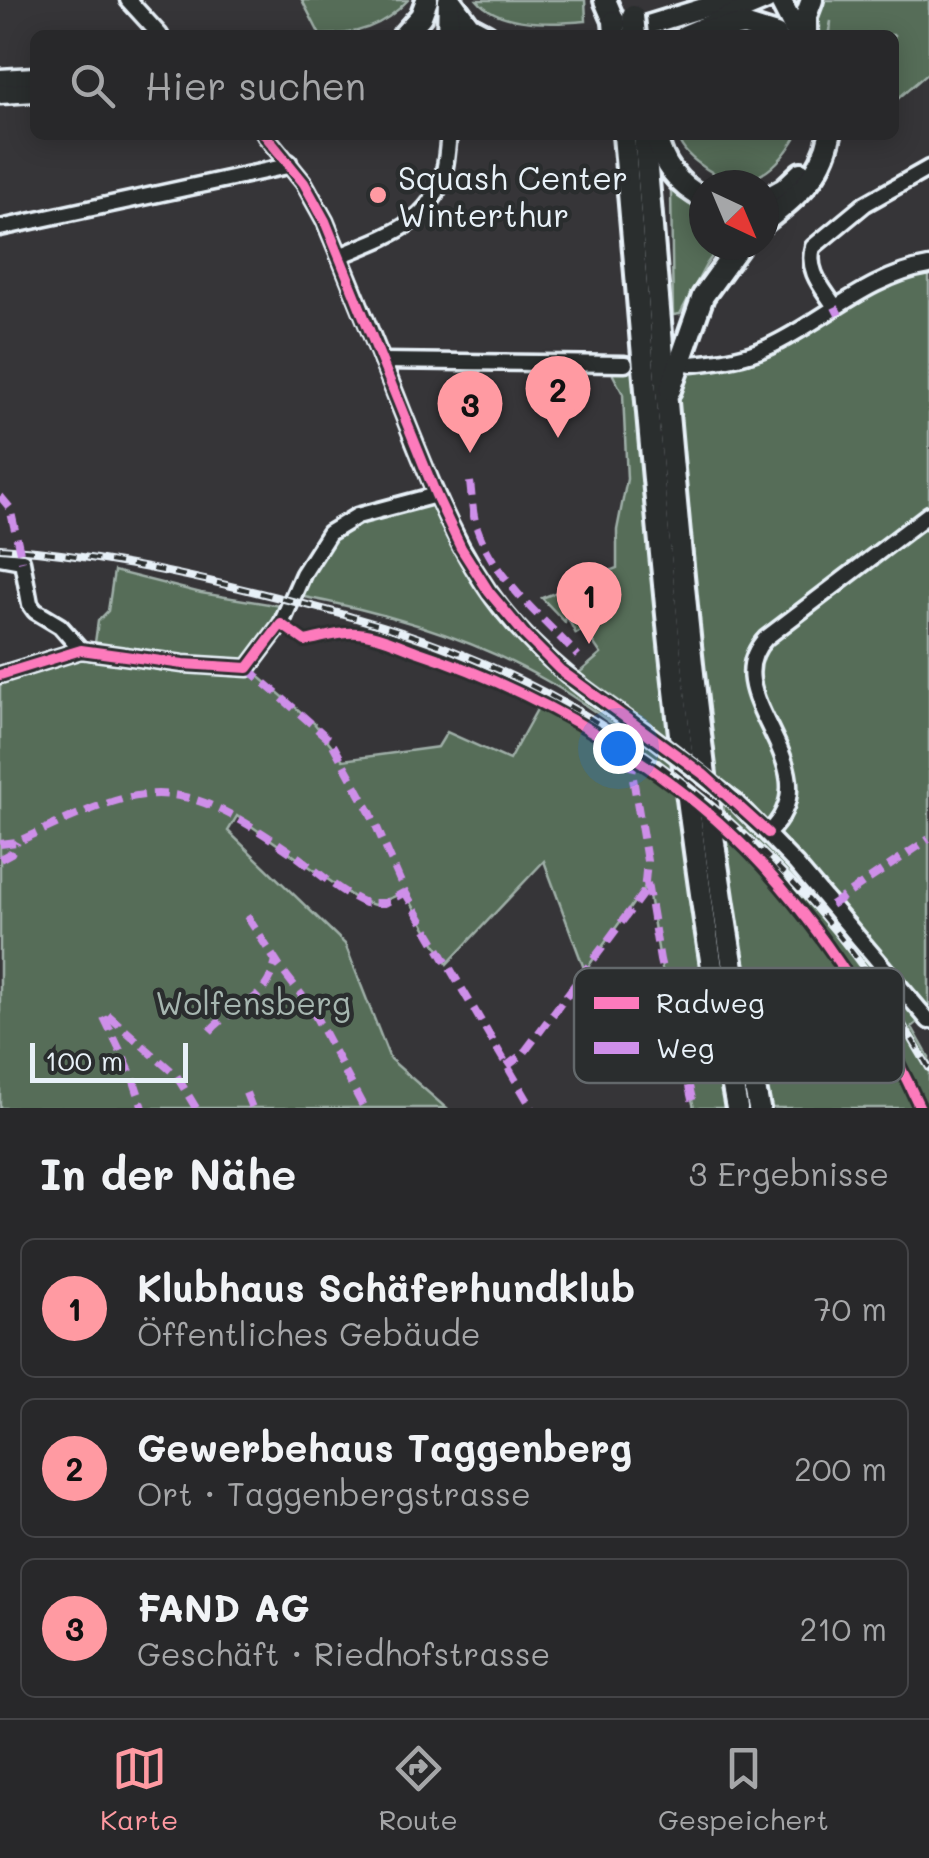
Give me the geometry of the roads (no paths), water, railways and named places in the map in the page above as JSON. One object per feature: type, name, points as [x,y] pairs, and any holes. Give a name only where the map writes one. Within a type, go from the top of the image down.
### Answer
[{"type":"highway","points":[[408,30],[421,16],[427,0]]},
{"type":"highway","points":[[435,0],[436,30]]},
{"type":"highway","points":[[448,30],[450,0]]},
{"type":"highway","points":[[450,0],[469,26],[477,30]]},
{"type":"highway","points":[[768,0],[783,30]]},
{"type":"highway","points":[[780,0],[795,30]]},
{"type":"highway","points":[[806,30],[812,0]]},
{"type":"highway","points":[[710,30],[744,25],[760,30]]},
{"type":"highway","points":[[624,140],[677,726],[712,968]]},
{"type":"highway","points":[[644,140],[704,781],[733,968]]},
{"type":"highway","points":[[658,140],[668,167],[689,189]]},
{"type":"highway","points":[[779,192],[801,173],[816,140]]},
{"type":"highway","points":[[779,209],[809,183],[824,159],[829,140]]},
{"type":"highway","points":[[666,401],[698,308],[728,260]]},
{"type":"highway","points":[[733,1083],[737,1108]]},
{"type":"highway","points":[[753,1083],[758,1108]]},
{"type":"main road","points":[[619,18],[653,25],[729,0]]},
{"type":"main road","points":[[697,30],[768,0]]},
{"type":"main road","points":[[0,79],[30,77]]},
{"type":"main road","points":[[0,94],[30,92]]},
{"type":"street","points":[[128,0],[155,30]]},
{"type":"street","points":[[269,140],[315,202],[436,494],[472,564],[525,635],[584,689],[736,802],[768,832],[884,968]]},
{"type":"street","points":[[339,256],[392,235],[420,215],[440,184],[447,140]]},
{"type":"street","points":[[0,228],[283,167],[289,162]]},
{"type":"street","points":[[835,307],[813,273],[813,247],[866,204],[929,168]]},
{"type":"street","points":[[691,364],[746,356],[769,347],[879,282],[929,266]]},
{"type":"street","points":[[382,361],[625,364]]},
{"type":"street","points":[[0,675],[81,650],[248,668],[281,624],[303,574],[329,532],[358,516],[436,494]]},
{"type":"street","points":[[768,832],[786,811],[790,784],[753,686],[752,657],[766,638],[929,514]]},
{"type":"street","points":[[0,556],[22,561],[35,612],[60,626],[81,650]]},
{"type":"street","points":[[904,991],[929,1020]]},
{"type":"railway","points":[[0,548],[99,559],[260,593],[403,632],[524,682],[595,721],[662,766],[725,817],[783,873],[863,968]]},
{"type":"railway","points":[[904,1028],[929,1068]]},
{"type":"place","name":"Squash Center Winterthur","points":[[378,195]]},
{"type":"place","name":"Gewerbehaus Taggenberg","points":[[558,438]]},
{"type":"place","name":"FAND AG","points":[[470,453]]},
{"type":"place","name":"Klubhaus Schäferhundklub","points":[[589,644]]},
{"type":"park label","name":"Wolfensberg","points":[[253,1002]]}]
